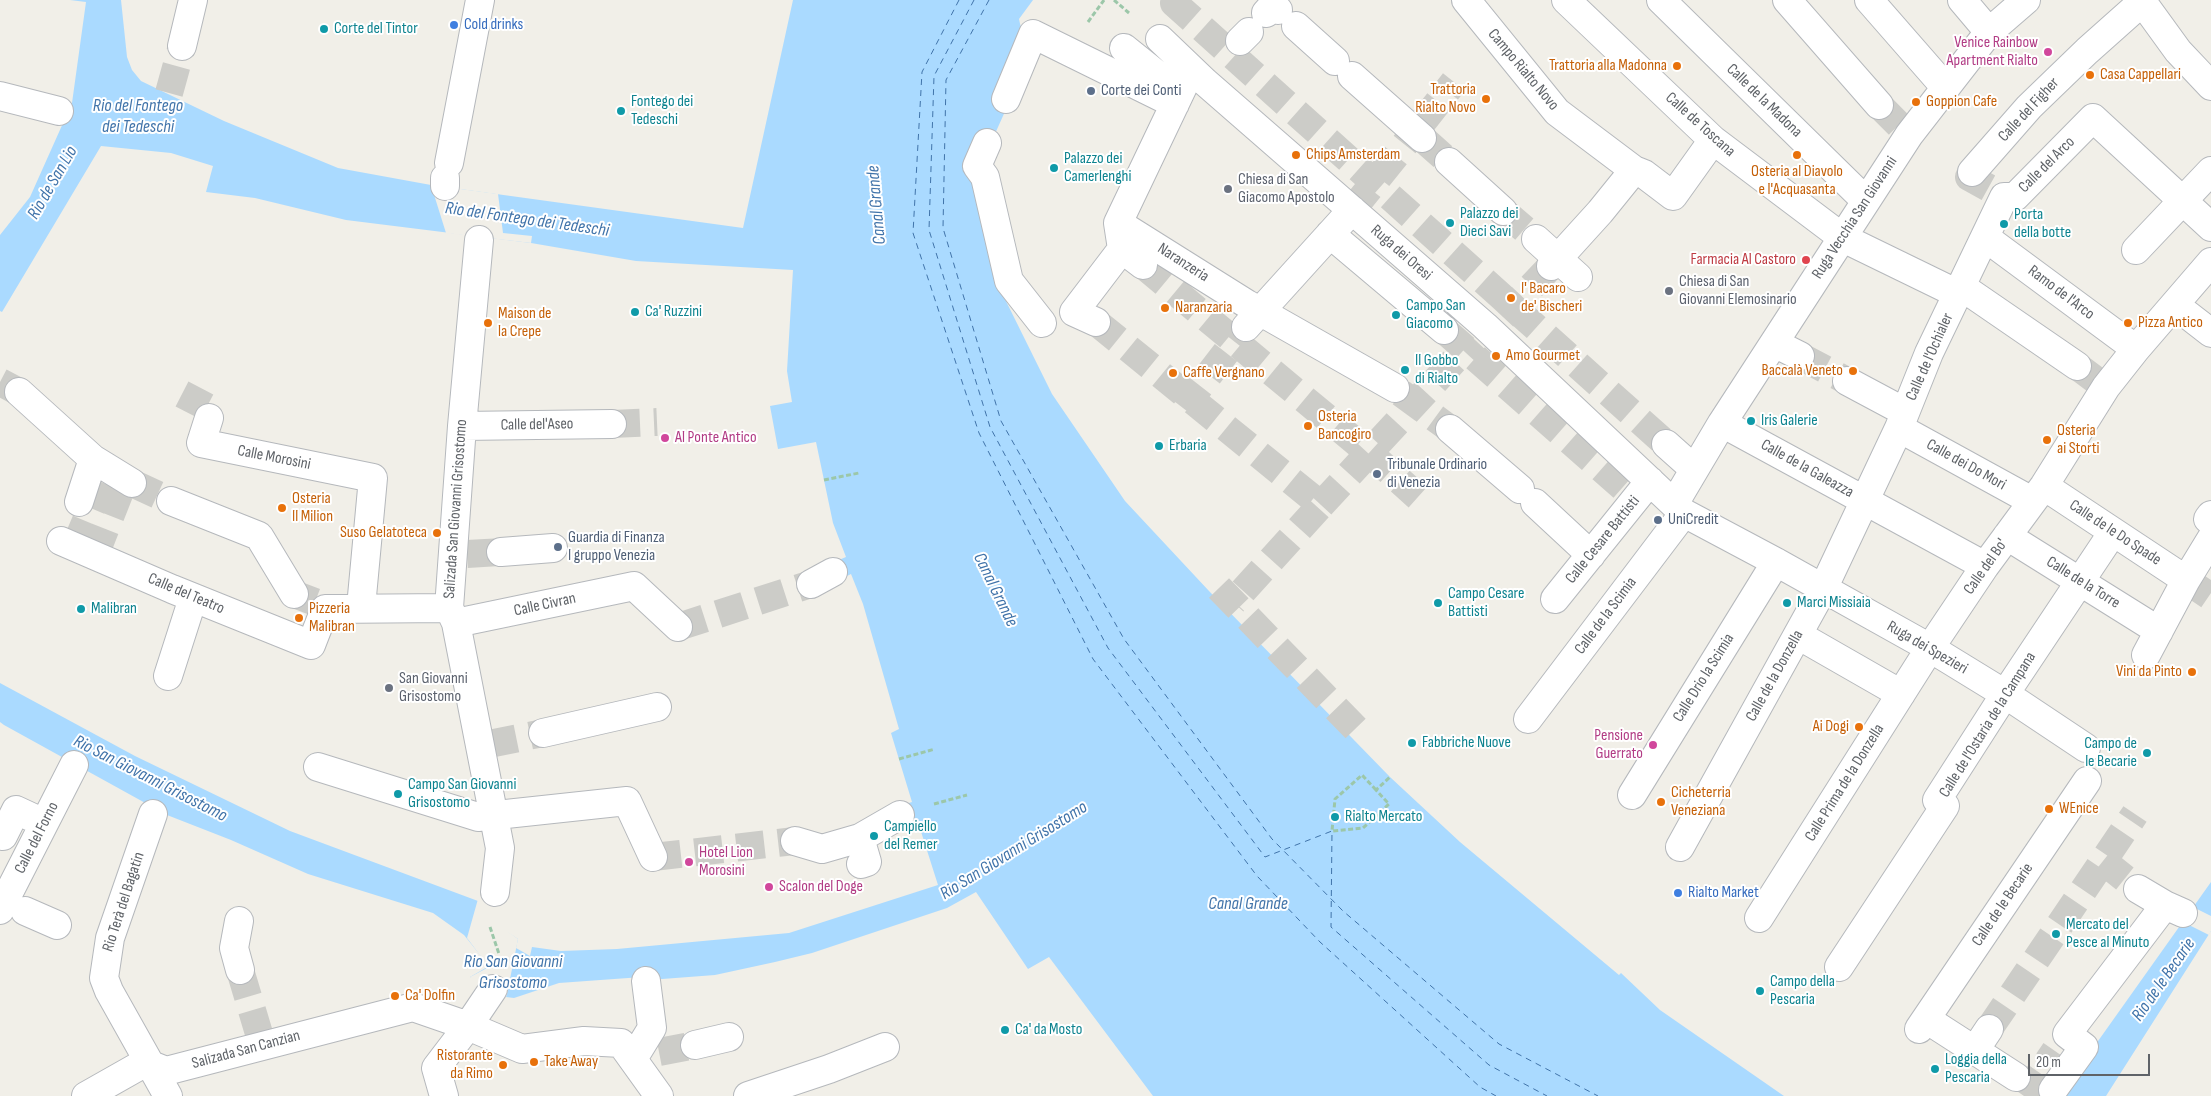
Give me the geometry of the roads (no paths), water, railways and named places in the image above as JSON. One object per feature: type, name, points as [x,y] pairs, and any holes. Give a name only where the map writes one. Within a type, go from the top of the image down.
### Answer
[{"type":"street","points":[[182,46],[192,0]]},
{"type":"street","points":[[446,176],[480,0]]},
{"type":"street","name":"Campo Rialto Novo","points":[[1466,0],[1557,112],[1673,196],[1713,140]]},
{"type":"street","name":"Calle de Toscana","points":[[1566,0],[1713,140],[1843,238],[1960,290],[2093,378]]},
{"type":"street","name":"Calle de la Madona","points":[[1661,0],[1866,201]]},
{"type":"street","points":[[1787,0],[1879,105]]},
{"type":"street","points":[[1869,0],[1945,87]]},
{"type":"street","points":[[1962,0],[1989,32]]},
{"type":"street","name":"Ruga Vecchia San Giovanni","points":[[1679,509],[1694,469],[1722,423],[1909,135],[1989,32],[2026,0]]},
{"type":"street","points":[[2142,1],[2178,51],[2211,86]]},
{"type":"street","name":"Calle del Figher","points":[[1972,172],[2030,107],[2142,1]]},
{"type":"street","points":[[1267,21],[1344,68],[1417,133]]},
{"type":"street","name":"Ruga dei Oresi","points":[[1006,99],[1033,34],[1170,75],[1352,210],[1488,328],[1637,490]]},
{"type":"street","points":[[1085,317],[1128,245],[1170,75]]},
{"type":"street","points":[[0,96],[60,111]]},
{"type":"street","name":"Calle del Arco","points":[[1960,290],[1986,238],[2001,195],[2015,197],[2093,118],[2182,201]]},
{"type":"street","points":[[987,143],[977,166],[985,177],[1010,281],[1042,323]]},
{"type":"street","points":[[1449,162],[1503,210]]},
{"type":"street","points":[[2136,250],[2211,171]]},
{"type":"street","points":[[1554,262],[1639,172]]},
{"type":"street","points":[[2182,201],[2211,227]]},
{"type":"street","points":[[1352,210],[1251,314],[1394,388]]},
{"type":"street","points":[[1330,234],[1444,330]]},
{"type":"street","name":"Ramo de l'Arco","points":[[1986,238],[2136,349]]},
{"type":"street","name":"Salizada San Giovanni Grisostomo","points":[[479,240],[462,426],[460,555],[452,616],[485,744],[500,848],[495,892]]},
{"type":"street","points":[[1536,240],[1554,262],[1578,277]]},
{"type":"street","name":"Naranzeria","points":[[1128,245],[1251,314]]},
{"type":"street","name":"Calle del Bo'","points":[[1930,648],[1985,566],[2038,494],[2093,378],[2136,349],[2211,262]]},
{"type":"street","name":"Calle de l'Ochialer","points":[[1866,501],[1929,353],[1960,290]]},
{"type":"street","points":[[2175,305],[2211,333]]},
{"type":"street","points":[[1774,343],[1800,356]]},
{"type":"street","name":"Calle dei Do Mori","points":[[1847,381],[1902,420],[2038,494]]},
{"type":"street","points":[[19,392],[93,459],[132,482]]},
{"type":"street","name":"Calle Morosini","points":[[209,418],[202,444],[373,478],[361,607]]},
{"type":"street","name":"Calle de la Galeazza","points":[[1722,423],[1985,566]]},
{"type":"street","name":"Calle del'Aseo","points":[[462,426],[612,424]]},
{"type":"street","points":[[1450,429],[1591,555]]},
{"type":"street","points":[[1666,444],[1694,469]]},
{"type":"street","points":[[79,502],[93,459]]},
{"type":"street","points":[[1637,490],[1679,509]]},
{"type":"street","name":"Calle Cesare Battisti","points":[[1555,599],[1591,555],[1637,490]]},
{"type":"street","name":"Calle de le Do Spade","points":[[2038,494],[2113,532],[2186,580]]},
{"type":"street","points":[[172,501],[258,536],[311,602]]},
{"type":"street","name":"Calle de la Donzella","points":[[1680,847],[1798,636],[1866,501]]},
{"type":"street","name":"Ruga dei Spezieri","points":[[1679,509],[1930,648],[2005,694],[2086,748]]},
{"type":"street","name":"Calle de la Scimia","points":[[1528,719],[1679,509]]},
{"type":"street","points":[[2211,515],[2208,519],[2211,521]]},
{"type":"street","name":"Calle de l'Ostaria de la Campana","points":[[1839,968],[1945,806],[1937,800],[2113,532]]},
{"type":"street","name":"Calle de la Torre","points":[[2007,536],[2160,631]]},
{"type":"street","points":[[2146,655],[2186,580],[2211,539]]},
{"type":"street","name":"Calle del Teatro","points":[[62,541],[193,598],[311,645],[311,602]]},
{"type":"street","points":[[501,552],[553,548]]},
{"type":"street","name":"Calle Drio la Scimia","points":[[1632,794],[1776,562]]},
{"type":"street","name":"Calle Civran","points":[[311,602],[452,616],[634,586],[678,628]]},
{"type":"street","points":[[168,676],[193,598]]},
{"type":"street","points":[[1798,636],[1901,694]]},
{"type":"street","name":"Calle Prima de la Donzella","points":[[1759,918],[1930,648]]},
{"type":"street","points":[[543,732],[657,707]]},
{"type":"street","name":"Calle del Forno","points":[[10,907],[44,823],[74,765]]},
{"type":"street","points":[[318,768],[478,817],[626,801],[653,857]]},
{"type":"street","name":"Calle de le Becarie","points":[[2016,1077],[1982,1040],[1923,1024],[2087,781]]},
{"type":"street","points":[[3,836],[16,810],[44,823]]},
{"type":"street","name":"Rio Terà del Bagatin","points":[[153,814],[110,938],[104,978],[109,991],[168,1096]]},
{"type":"street","points":[[795,841],[822,849],[861,851],[900,814]]},
{"type":"street","points":[[2053,1090],[2084,1046],[2061,1043],[2174,909],[2138,888]]},
{"type":"street","points":[[10,907],[57,925]]},
{"type":"street","points":[[240,921],[234,948],[240,970]]},
{"type":"street","points":[[633,1059],[652,1028],[646,981]]},
{"type":"street","points":[[444,1096],[436,1068],[493,989]]},
{"type":"street","name":"Salizada San Canzian","points":[[89,1095],[139,1066],[151,1065],[166,1072],[262,1041],[413,1007],[468,1026]]},
{"type":"street","points":[[468,1026],[522,1049],[584,1041],[620,1043],[659,1096]]},
{"type":"street","points":[[695,1045],[728,1037]]},
{"type":"street","points":[[748,1096],[829,1069],[885,1047]]},
{"type":"street","points":[[633,1059],[659,1052]]},
{"type":"water","name":"Canal Grande","points":[[70,0],[121,0],[127,57],[132,70],[141,81],[224,121],[338,168],[431,185],[743,228],[793,0],[1033,0],[1019,19],[1024,42],[1007,107],[994,136],[986,132],[1000,289],[1052,394],[1125,501],[1209,591],[1390,777],[1460,842],[1619,975],[1621,973],[1660,1010],[1784,1096],[1153,1096],[1049,957],[1028,969],[976,892],[947,908],[812,953],[775,962],[715,975],[649,980],[642,977],[559,983],[514,998],[506,997],[507,994],[470,977],[489,966],[464,935],[433,913],[308,874],[231,840],[167,815],[4,725],[0,722],[0,683],[135,756],[290,831],[478,901],[506,931],[518,939],[516,948],[530,956],[532,947],[561,951],[617,949],[789,933],[938,885],[917,819],[903,823],[897,807],[912,802],[891,733],[899,729],[863,604],[851,574],[841,579],[834,562],[846,557],[833,523],[816,442],[778,449],[770,406],[792,402],[787,371],[793,270],[636,261],[531,243],[346,220],[255,198],[206,192],[213,166],[171,153],[101,146],[2,312],[0,311],[0,235],[30,197],[72,103],[86,2]]},
{"type":"water","name":"Rio de le Becarie","points":[[2211,882],[2211,931],[2106,1096],[2059,1096]]},
{"type":"tunnel","points":[[1176,0],[1174,3],[1666,444]]},
{"type":"tunnel","points":[[169,93],[182,46]]},
{"type":"tunnel","points":[[1421,124],[1454,82]]},
{"type":"tunnel","points":[[1879,105],[1909,135]]},
{"type":"tunnel","points":[[1422,138],[1449,162]]},
{"type":"tunnel","points":[[1352,210],[1409,139]]},
{"type":"tunnel","points":[[1972,172],[1969,177],[1998,193]]},
{"type":"tunnel","points":[[1503,211],[1536,239]]},
{"type":"tunnel","points":[[1143,265],[1368,452],[1418,497]]},
{"type":"tunnel","points":[[1503,317],[1551,266]]},
{"type":"tunnel","points":[[1096,322],[1321,505],[1233,602]]},
{"type":"tunnel","points":[[1183,408],[1245,328]]},
{"type":"tunnel","points":[[1444,330],[1626,490]]},
{"type":"tunnel","points":[[1321,505],[1474,339]]},
{"type":"tunnel","points":[[1800,356],[1847,381]]},
{"type":"tunnel","points":[[2077,366],[2097,381]]},
{"type":"tunnel","points":[[0,382],[19,392]]},
{"type":"tunnel","points":[[1401,393],[1450,429]]},
{"type":"tunnel","points":[[182,394],[211,409],[209,418]]},
{"type":"tunnel","points":[[612,424],[657,422]]},
{"type":"tunnel","points":[[75,547],[108,468]]},
{"type":"tunnel","points":[[95,555],[125,479]]},
{"type":"tunnel","points":[[132,483],[171,501]]},
{"type":"tunnel","points":[[467,554],[501,552]]},
{"type":"tunnel","points":[[2186,580],[2211,597]]},
{"type":"tunnel","points":[[678,627],[811,584]]},
{"type":"tunnel","points":[[1219,588],[1358,731]]},
{"type":"tunnel","points":[[294,594],[315,602]]},
{"type":"tunnel","points":[[489,744],[543,733]]},
{"type":"tunnel","points":[[1989,1029],[2135,814]]},
{"type":"tunnel","points":[[653,857],[795,841]]},
{"type":"tunnel","points":[[2103,861],[2138,889]]},
{"type":"tunnel","points":[[240,970],[260,1037]]},
{"type":"tunnel","points":[[659,1052],[695,1045]]},
{"type":"tunnel","points":[[2024,1096],[2055,1051]]},
{"type":"place","name":"Cold drinks","points":[[454,25]]},
{"type":"place","name":"Corte del Tintor","points":[[324,29]]},
{"type":"place","name":"Venice Rainbow Apartment Rialto","points":[[2048,52]]},
{"type":"place","name":"Trattoria alla Madonna","points":[[1677,66]]},
{"type":"place","name":"Casa Cappellari","points":[[2090,75]]},
{"type":"place","name":"Corte dei Conti","points":[[1091,91]]},
{"type":"place","name":"Trattoria Rialto Novo","points":[[1486,99]]},
{"type":"place","name":"Goppion Cafe","points":[[1916,102]]},
{"type":"place","name":"Fontego dei Tedeschi","points":[[621,111]]},
{"type":"place","name":"Chips Amsterdam","points":[[1296,155]]},
{"type":"place","name":"Osteria al Diavolo e l'Acquasanta","points":[[1797,155]]},
{"type":"place","name":"Palazzo dei Camerlenghi","points":[[1054,168]]},
{"type":"place","name":"Chiesa di San Giacomo Apostolo","points":[[1228,189]]},
{"type":"place","name":"Palazzo dei Dieci Savi","points":[[1450,223]]},
{"type":"place","name":"Porta della botte","points":[[2004,224]]},
{"type":"place","name":"Farmacia Al Castoro","points":[[1806,260]]},
{"type":"place","name":"Chiesa di San Giovanni Elemosinario","points":[[1669,291]]},
{"type":"place","name":"I' Bacaro de' Bischeri","points":[[1511,298]]},
{"type":"place","name":"Naranzaria","points":[[1165,308]]},
{"type":"place","name":"Ca' Ruzzini","points":[[635,312]]},
{"type":"place","name":"Campo San Giacomo","points":[[1396,315]]},
{"type":"place","name":"Maison de la Crepe","points":[[488,323]]},
{"type":"place","name":"Pizza Antico","points":[[2128,323]]},
{"type":"place","name":"Amo Gourmet","points":[[1496,356]]},
{"type":"place","name":"Il Gobbo di Rialto","points":[[1405,370]]},
{"type":"place","name":"Baccalà Veneto","points":[[1853,371]]},
{"type":"place","name":"Caffe Vergnano","points":[[1173,373]]},
{"type":"place","name":"Iris Galerie","points":[[1751,421]]},
{"type":"place","name":"Osteria Bancogiro","points":[[1308,426]]},
{"type":"place","name":"Al Ponte Antico","points":[[665,438]]},
{"type":"place","name":"Osteria ai Storti","points":[[2047,440]]},
{"type":"place","name":"Erbaria","points":[[1159,446]]},
{"type":"place","name":"Tribunale Ordinario di Venezia","points":[[1377,474]]},
{"type":"place","name":"Osteria Il Milion","points":[[282,508]]},
{"type":"place","name":"UniCredit","points":[[1658,520]]},
{"type":"place","name":"Suso Gelatoteca","points":[[437,533]]},
{"type":"place","name":"Guardia di Finanza I gruppo Venezia","points":[[558,547]]},
{"type":"place","name":"Campo Cesare Battisti","points":[[1438,603]]},
{"type":"place","name":"Marci Missiaia","points":[[1787,603]]},
{"type":"place","name":"Malibran","points":[[81,609]]},
{"type":"place","name":"Pizzeria Malibran","points":[[299,618]]},
{"type":"place","name":"Vini da Pinto","points":[[2192,672]]},
{"type":"place","name":"San Giovanni Grisostomo","points":[[389,688]]},
{"type":"place","name":"Ai Dogi","points":[[1859,727]]},
{"type":"place","name":"Fabbriche Nuove","points":[[1412,743]]},
{"type":"place","name":"Pensione Guerrato","points":[[1653,745]]},
{"type":"place","name":"Campo de le Becarie","points":[[2147,753]]},
{"type":"place","name":"Campo San Giovanni Grisostomo","points":[[398,794]]},
{"type":"place","name":"Cicheterria Veneziana","points":[[1661,802]]},
{"type":"place","name":"WEnice","points":[[2049,809]]},
{"type":"place","name":"Rialto Mercato","points":[[1335,817]]},
{"type":"place","name":"Campiello del Remer","points":[[874,836]]},
{"type":"place","name":"Hotel Lion Morosini","points":[[689,862]]},
{"type":"place","name":"Scalon del Doge","points":[[769,887]]},
{"type":"place","name":"Rialto Market","points":[[1678,893]]},
{"type":"place","name":"Mercato del Pesce al Minuto","points":[[2056,934]]},
{"type":"place","name":"Campo della Pescaria","points":[[1760,991]]},
{"type":"place","name":"Ca' Dolfin","points":[[395,996]]},
{"type":"place","name":"Ca' da Mosto","points":[[1005,1030]]},
{"type":"place","name":"Take Away","points":[[534,1062]]},
{"type":"place","name":"Ristorante da Rimo","points":[[503,1065]]},
{"type":"place","name":"Loggia della Pescaria","points":[[1935,1069]]},
{"type":"water label","name":"Rio del Fontego dei Tedeschi","points":[[138,116]]},
{"type":"water label","name":"Rio de San Lio","points":[[53,183]]},
{"type":"water label","name":"Rio del Fontego dei Tedeschi","points":[[527,220]]},
{"type":"water label","name":"Rio San Giovanni Grisostomo","points":[[150,779]]},
{"type":"water label","name":"Rio San Giovanni Grisostomo","points":[[1014,851]]},
{"type":"water label","name":"Rio San Giovanni Grisostomo","points":[[513,972]]}]
